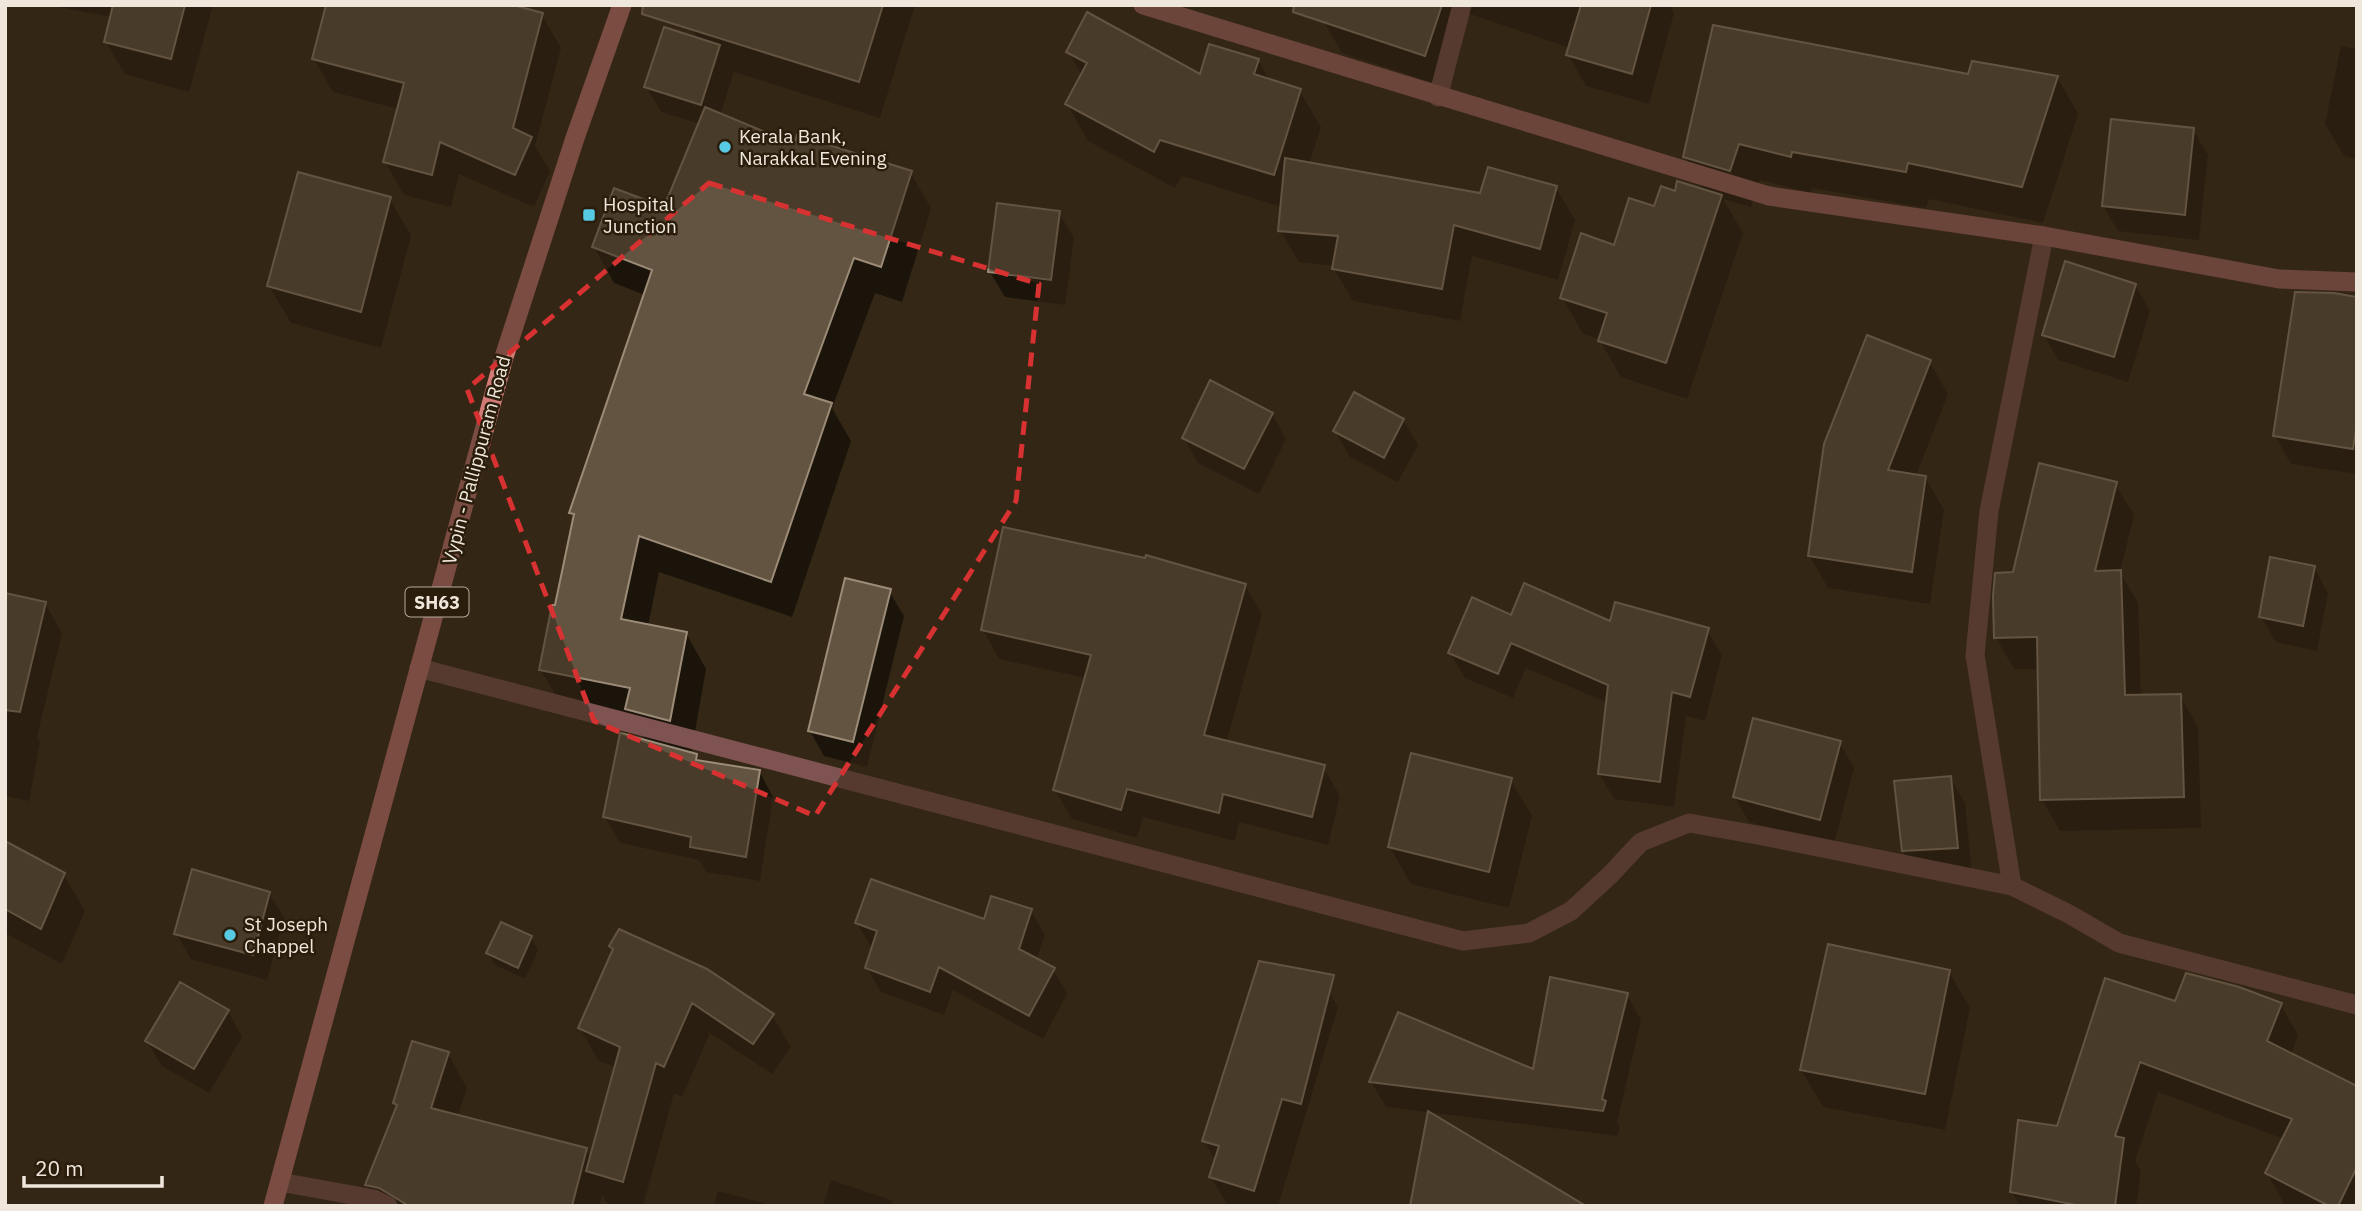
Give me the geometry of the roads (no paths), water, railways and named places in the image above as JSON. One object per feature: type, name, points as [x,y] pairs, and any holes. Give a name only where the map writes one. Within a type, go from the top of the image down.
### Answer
[{"type":"main road","name":"Vypin - Pallippuram Road","points":[[273,1206],[504,357],[575,138],[622,5]]},
{"type":"main road","points":[[1143,5],[1769,196],[2044,236],[2279,279],[2357,282]]},
{"type":"street","points":[[1438,97],[1462,5]]},
{"type":"street","points":[[2012,886],[1975,655],[1989,511],[2044,236]]},
{"type":"street","points":[[419,668],[1463,941],[1529,933],[1571,911],[1641,842],[1689,823],[1763,835],[2012,886],[2119,943],[2357,1005]]},
{"type":"street","points":[[280,1182],[374,1199],[388,1206]]},
{"type":"place","name":"Kerala Bank, Narakkal Evening","points":[[725,147]]},
{"type":"place","name":"Hospital Junction","points":[[589,215]]},
{"type":"place","name":"St Joseph Chappel","points":[[230,935]]}]
